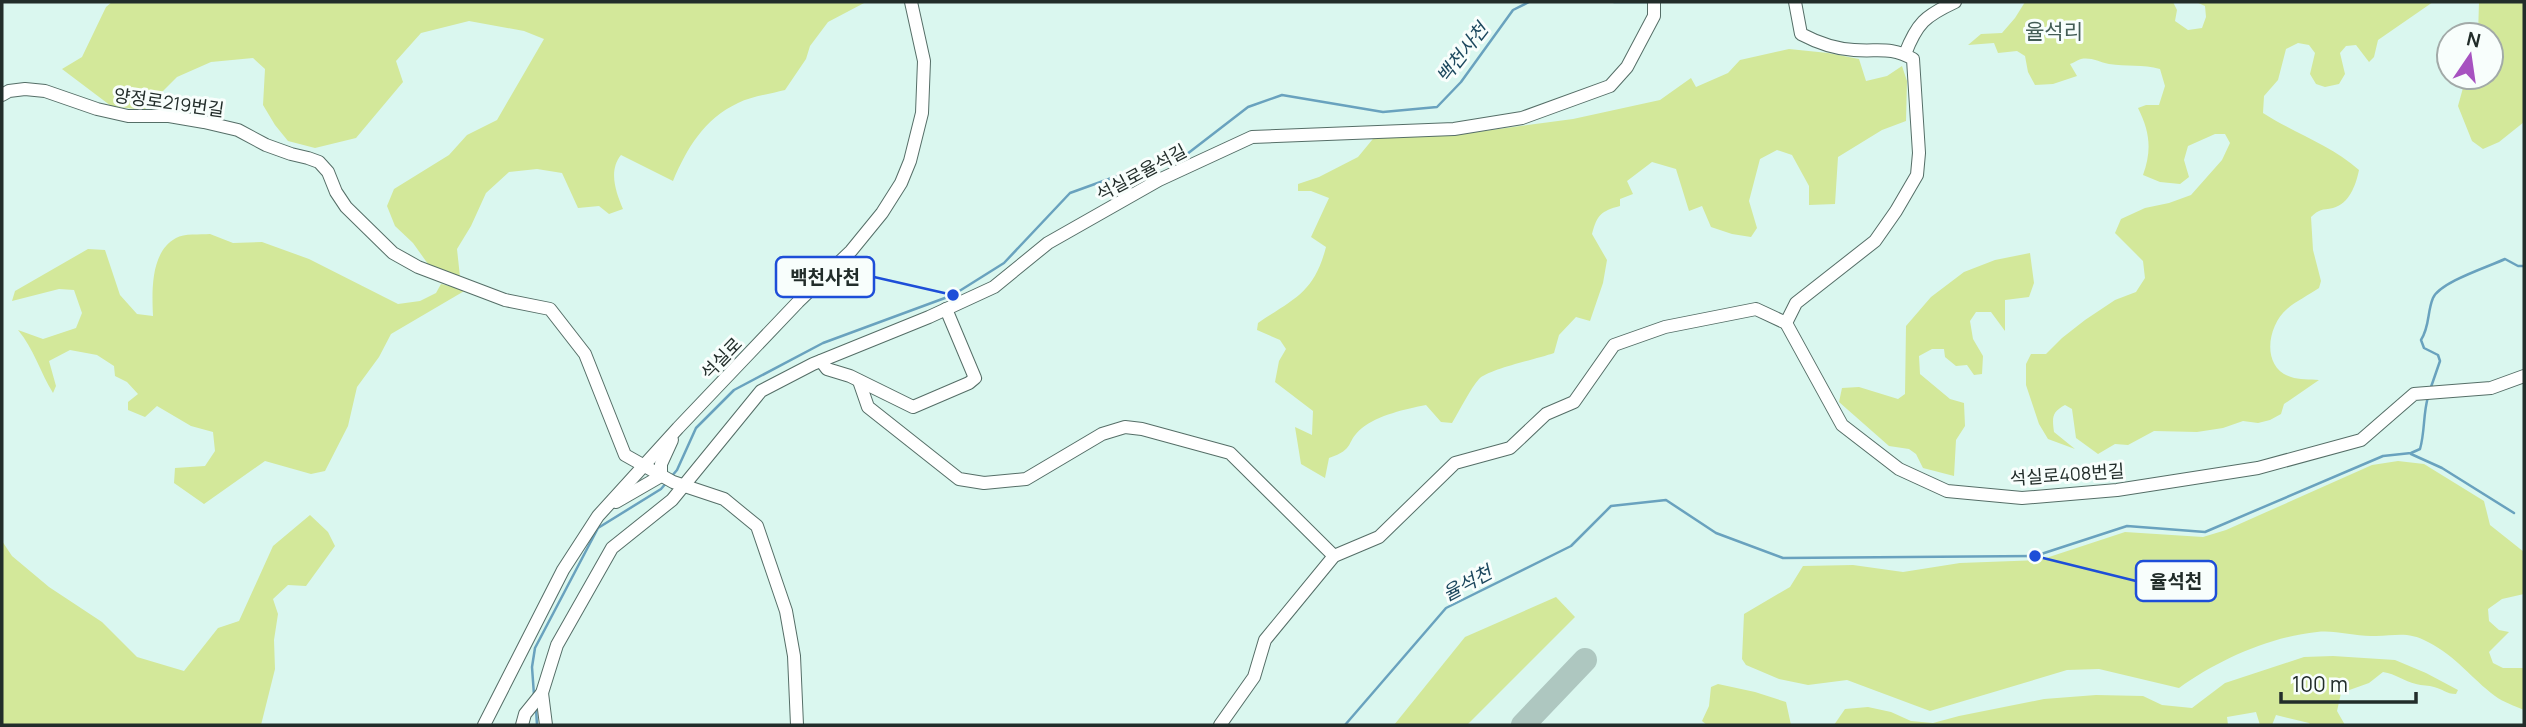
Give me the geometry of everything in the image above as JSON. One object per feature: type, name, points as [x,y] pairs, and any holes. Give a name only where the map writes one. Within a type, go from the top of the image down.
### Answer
[{"type":"street","name":"석실로","points":[[484,725],[563,570],[601,512],[798,302],[851,251],[882,213],[901,183],[910,161],[922,113],[924,61],[911,2]]},
{"type":"street","name":"석실로율석길","points":[[671,481],[761,391],[821,360],[994,287],[1048,243],[1159,180],[1252,137],[1454,129],[1522,118],[1610,86],[1627,67],[1654,16],[1654,2]]},
{"type":"street","points":[[1220,725],[1254,677],[1265,640],[1334,556],[1379,537],[1455,463],[1510,448],[1546,414],[1574,402],[1614,345],[1665,327],[1756,309],[1786,323],[1796,303],[1875,241],[1917,175],[1919,153],[1913,59],[1898,51],[1851,50],[1819,43],[1801,34],[1795,2]]},
{"type":"street","points":[[1905,54],[1911,37],[1929,14],[1955,2]]},
{"type":"street","name":"양정로219번길","points":[[2,95],[9,91],[25,89],[45,91],[97,109],[128,116],[169,116],[204,122],[238,130],[266,145],[318,162],[328,172],[346,207],[393,253],[418,268],[505,300],[550,309],[585,354],[625,455],[642,466]]},
{"type":"street","points":[[821,360],[827,369],[913,407],[975,378],[946,309]]},
{"type":"street","name":"석실로408번길","points":[[1786,323],[1842,425],[1899,469],[1947,491],[2022,498],[2117,490],[2258,468],[2361,440],[2414,394],[2491,388],[2524,376]]},
{"type":"street","points":[[859,381],[868,407],[958,479],[984,483],[1026,480],[1102,434],[1125,427],[1142,429],[1230,453],[1334,556]]},
{"type":"street","points":[[522,725],[526,713],[541,694],[557,645],[612,548],[672,500],[671,481],[661,464],[678,428]]},
{"type":"street","points":[[642,466],[671,481],[724,499],[757,526],[786,611],[794,656],[797,725]]},
{"type":"street","points":[[601,512],[671,481]]},
{"type":"street","points":[[541,694],[546,725]]},
{"type":"green space","points":[[112,2],[866,2],[828,22],[810,46],[806,59],[785,90],[743,101],[715,117],[691,146],[673,181],[621,155],[614,175],[623,209],[609,214],[599,206],[578,208],[562,173],[537,169],[509,172],[486,193],[457,249],[460,277],[428,264],[413,243],[395,226],[387,206],[394,189],[449,155],[467,135],[497,120],[544,39],[524,31],[469,21],[421,33],[396,61],[403,82],[356,138],[315,148],[288,141],[275,125],[263,105],[265,69],[253,58],[211,62],[177,77],[144,110],[111,106],[62,69],[82,57],[106,7]]},
{"type":"green space","points":[[2025,2],[2173,2],[2177,10],[2175,21],[2188,30],[2202,28],[2206,17],[2205,6],[2196,2],[2433,2],[2378,40],[2374,57],[2369,62],[2356,45],[2346,46],[2340,53],[2345,74],[2339,84],[2325,87],[2316,84],[2310,74],[2315,53],[2309,45],[2298,43],[2286,49],[2278,80],[2264,96],[2263,113],[2337,153],[2359,170],[2354,188],[2339,206],[2319,211],[2311,217],[2313,250],[2321,281],[2319,288],[2287,309],[2275,326],[2270,346],[2275,365],[2281,372],[2294,378],[2319,380],[2284,404],[2281,414],[2258,423],[2243,421],[2223,428],[2197,432],[2154,431],[2128,445],[2115,444],[2098,454],[2076,438],[2072,409],[2065,405],[2054,416],[2054,432],[2075,449],[2048,439],[2039,424],[2026,385],[2026,364],[2031,354],[2046,354],[2085,320],[2115,300],[2136,292],[2145,278],[2143,261],[2115,233],[2121,219],[2145,208],[2191,195],[2222,160],[2230,143],[2225,134],[2215,134],[2188,146],[2184,160],[2189,177],[2180,184],[2160,182],[2143,175],[2148,157],[2148,141],[2138,108],[2159,105],[2165,86],[2160,69],[2081,59],[2070,64],[2077,76],[2053,84],[2035,85],[2028,72],[2025,56],[2017,51],[1998,53],[1994,43],[1968,45],[1981,34],[2002,33]]},
{"type":"green space","points":[[2479,2],[2524,2],[2524,122],[2499,142],[2483,149],[2472,141],[2458,106],[2462,91],[2505,91],[2505,21],[2478,21]]},
{"type":"green space","points":[[1789,49],[1859,59],[1866,81],[1887,76],[1902,66],[1907,81],[1906,121],[1882,130],[1838,157],[1835,204],[1809,205],[1809,186],[1792,155],[1777,150],[1760,159],[1749,201],[1757,228],[1751,237],[1732,234],[1711,227],[1702,206],[1689,211],[1676,169],[1652,162],[1627,181],[1633,194],[1620,199],[1620,206],[1604,212],[1596,222],[1592,234],[1607,260],[1603,283],[1590,321],[1576,317],[1559,335],[1554,353],[1484,375],[1472,388],[1452,423],[1441,422],[1426,405],[1401,411],[1376,419],[1362,428],[1347,448],[1329,458],[1325,478],[1301,464],[1295,427],[1312,435],[1313,411],[1275,382],[1279,361],[1286,349],[1280,340],[1257,330],[1258,323],[1293,300],[1309,285],[1316,275],[1326,247],[1311,237],[1329,198],[1311,191],[1298,191],[1298,184],[1319,177],[1358,157],[1377,134],[1462,134],[1573,119],[1660,100],[1691,78],[1696,87],[1728,73],[1740,60]]},
{"type":"green space","points":[[210,234],[233,243],[262,242],[309,259],[398,304],[420,301],[436,293],[441,284],[466,290],[391,334],[379,357],[357,387],[348,426],[325,471],[311,474],[265,461],[204,504],[174,483],[175,468],[205,466],[215,451],[213,432],[191,426],[157,406],[145,417],[128,410],[128,402],[138,394],[127,382],[115,376],[114,366],[97,355],[70,350],[49,361],[56,386],[53,393],[18,330],[43,339],[76,328],[82,313],[74,290],[59,289],[12,301],[15,291],[88,249],[105,250],[120,295],[137,314],[153,316],[154,273],[161,253],[179,236]]},
{"type":"green space","points":[[2030,253],[2034,283],[2029,297],[2005,300],[2005,331],[1991,312],[1976,312],[1970,321],[1973,339],[1983,356],[1982,374],[1974,375],[1967,365],[1956,366],[1945,357],[1944,349],[1932,349],[1919,356],[1920,374],[1950,399],[1964,403],[1965,426],[1956,440],[1954,476],[1923,468],[1916,454],[1909,449],[1889,446],[1839,402],[1842,388],[1859,387],[1898,399],[1905,394],[1906,326],[1931,297],[1964,272],[1995,260]]},
{"type":"green space","points":[[2398,461],[2424,464],[2484,501],[2490,525],[2524,552],[2524,594],[2502,599],[2488,609],[2489,621],[2499,630],[2509,632],[2489,652],[2493,663],[2503,668],[2524,668],[2524,710],[2495,696],[2438,648],[2420,638],[2406,635],[2364,636],[2324,632],[2281,639],[2227,659],[2179,688],[2099,669],[2067,670],[1930,711],[1847,680],[1808,685],[1779,679],[1746,665],[1742,659],[1744,614],[1790,587],[1803,566],[1853,565],[1903,572],[1960,563],[2040,560],[2125,532],[2203,537],[2226,530],[2372,465]]},
{"type":"green space","points":[[310,515],[328,532],[335,546],[306,586],[288,585],[273,599],[278,614],[274,640],[275,669],[261,725],[2,725],[2,541],[12,556],[49,587],[102,622],[137,657],[184,671],[218,628],[239,621],[273,546]]},
{"type":"green space","points":[[1556,597],[1575,617],[1467,725],[1394,725],[1465,637]]},
{"type":"green space","points":[[2304,657],[2395,660],[2458,690],[2456,694],[2450,693],[2383,672],[2369,683],[2341,693],[2337,711],[2345,725],[2311,725],[2276,715],[2272,725],[2260,725],[2256,712],[2227,717],[2228,725],[1834,725],[1845,709],[1868,707],[1891,712],[1911,721],[1933,723],[2044,699],[2096,695],[2143,696],[2162,705],[2192,708],[2225,683]]},
{"type":"green space","points":[[1718,684],[1786,702],[1791,725],[1707,725],[1702,721],[1709,706],[1711,687]]},
{"type":"waterway","name":"백천사천","points":[[671,477],[677,470],[696,428],[734,390],[823,343],[953,295],[1004,263],[1070,193],[1117,176],[1178,161],[1248,107],[1282,95],[1383,112],[1437,107],[1461,82],[1513,10],[1529,2]]},
{"type":"waterway","name":"백천사천","points":[[1614,2],[1648,2]]},
{"type":"waterway","name":"율석천","points":[[2431,387],[2440,361],[2438,355],[2424,348],[2421,340],[2426,330],[2431,303],[2437,292],[2454,281],[2505,259],[2524,266]]},
{"type":"waterway","name":"율석천","points":[[1345,725],[1446,608],[1571,546],[1611,506],[1666,500],[1716,533],[1783,558],[2035,556],[2127,526],[2205,532],[2383,456],[2411,453],[2420,449],[2428,397]]},
{"type":"waterway","points":[[2411,454],[2442,468],[2514,513]]},
{"type":"waterway","name":"백천사천","points":[[534,695],[532,667],[535,648],[598,528],[661,489],[667,482]]},
{"type":"waterway","name":"백천사천","points":[[536,709],[537,725]]},
{"type":"taxiway","points":[[1523,725],[1585,660]]},
{"type":"place","name":"백천사천","points":[[953,295]]},
{"type":"place","name":"율석천","points":[[2035,556]]},
{"type":"district","name":"율석리","points":[[2054,31]]}]
